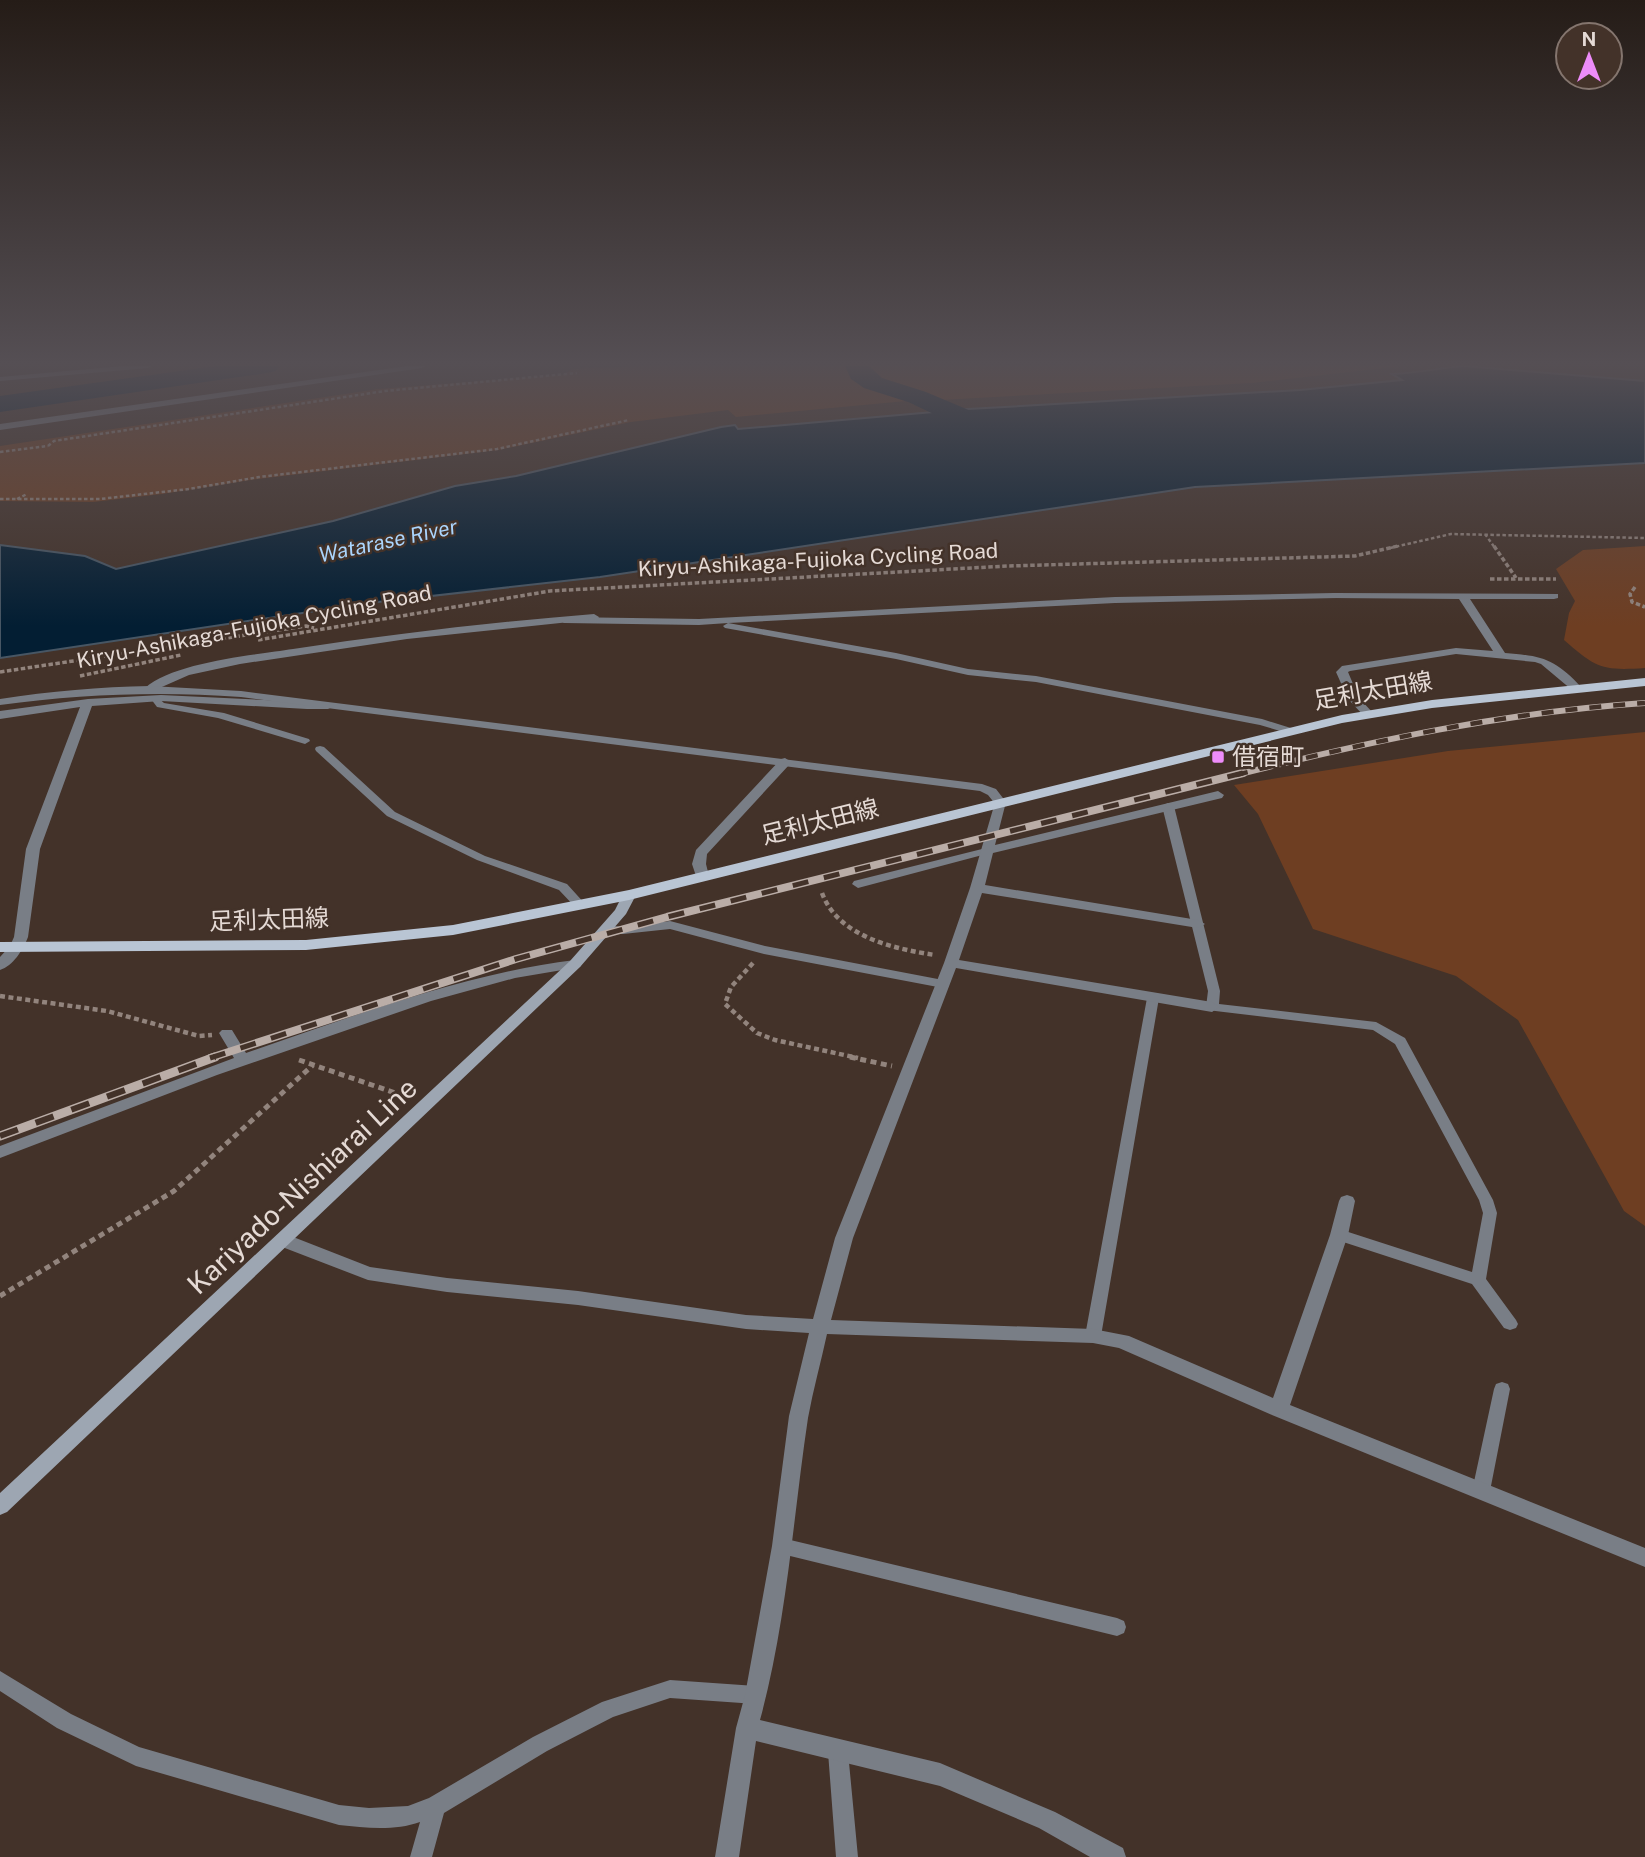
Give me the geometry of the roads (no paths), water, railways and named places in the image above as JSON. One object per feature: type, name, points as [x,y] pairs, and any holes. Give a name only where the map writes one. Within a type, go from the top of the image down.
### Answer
[{"type":"main road","name":"足利太田線","points":[[9,947],[250,947],[328,944],[453,930],[629,895],[1368,714],[1432,704],[1645,682]]},
{"type":"main road","name":"Kariyado-Nishiarai Line","points":[[0,1506],[575,964],[621,911],[629,895]]},
{"type":"street","points":[[1334,596],[1553,596]]},
{"type":"street","points":[[1463,597],[1502,656]]},
{"type":"street","points":[[0,702],[73,691],[153,693],[173,676],[219,664],[411,636],[594,617]]},
{"type":"street","points":[[1368,714],[1354,699],[1342,672],[1346,668],[1456,650],[1545,662],[1576,688]]},
{"type":"street","points":[[0,715],[153,693],[205,690],[354,706],[982,788],[992,792],[1000,802],[977,888],[951,963],[844,1238],[820,1325],[799,1416],[782,1546],[756,1695],[747,1728],[726,1857]]},
{"type":"street","points":[[0,966],[9,947],[21,937],[33,849],[88,702]]},
{"type":"street","points":[[702,877],[699,864],[701,853],[785,762]]},
{"type":"street","points":[[986,851],[1218,794]]},
{"type":"street","points":[[977,888],[1198,925]]},
{"type":"street","points":[[951,963],[1212,1007]]},
{"type":"street","points":[[0,1152],[242,1059],[404,1005],[503,976],[575,964]]},
{"type":"street","points":[[227,1033],[242,1059]]},
{"type":"street","points":[[1279,1409],[1339,1235],[1348,1201]]},
{"type":"street","points":[[282,1240],[368,1273],[447,1285],[578,1298],[746,1322],[902,1331],[1093,1335],[1122,1341],[1279,1409],[1645,1558]]},
{"type":"street","points":[[747,1728],[940,1775],[1047,1820],[1114,1857]]},
{"type":"lane","points":[[556,620],[699,622],[1115,600],[1334,596]]},
{"type":"lane","points":[[699,622],[896,656],[968,672],[1061,684],[1262,722],[1290,731]]},
{"type":"lane","points":[[153,693],[161,705],[220,715],[305,741]]},
{"type":"lane","points":[[320,749],[391,814],[481,858],[562,887],[580,905]]},
{"type":"lane","points":[[1168,806],[1213,991],[1212,1007],[1376,1026],[1400,1041],[1486,1200],[1490,1213],[1478,1280]]},
{"type":"lane","points":[[858,884],[986,851]]},
{"type":"lane","points":[[606,929],[623,933],[657,925],[670,925],[764,950],[943,984]]},
{"type":"lane","points":[[1093,1335],[1153,998]]},
{"type":"lane","points":[[1339,1235],[1478,1280],[1510,1324]]},
{"type":"lane","points":[[1481,1491],[1502,1389]]},
{"type":"lane","points":[[782,1546],[1117,1627]]},
{"type":"lane","points":[[0,1680],[64,1721],[136,1756],[339,1815],[369,1818],[408,1816],[435,1806],[540,1744],[608,1709],[670,1689],[756,1695]]},
{"type":"lane","points":[[838,1752],[847,1857]]},
{"type":"lane","points":[[421,1857],[435,1806]]},
{"type":"water","name":"Watarase River","points":[[614,453],[1645,453],[1645,463],[1195,487],[600,577],[369,603],[0,658],[0,545],[85,556],[116,569],[333,521],[455,486],[516,476]]},
{"type":"railway","points":[[1236,775],[1337,751],[1490,721],[1645,703]]},
{"type":"railway","points":[[210,1058],[516,959],[667,917],[1243,773]]},
{"type":"railway","points":[[0,1136],[215,1057]]},
{"type":"place","name":"借宿町","points":[[1218,757]]}]
